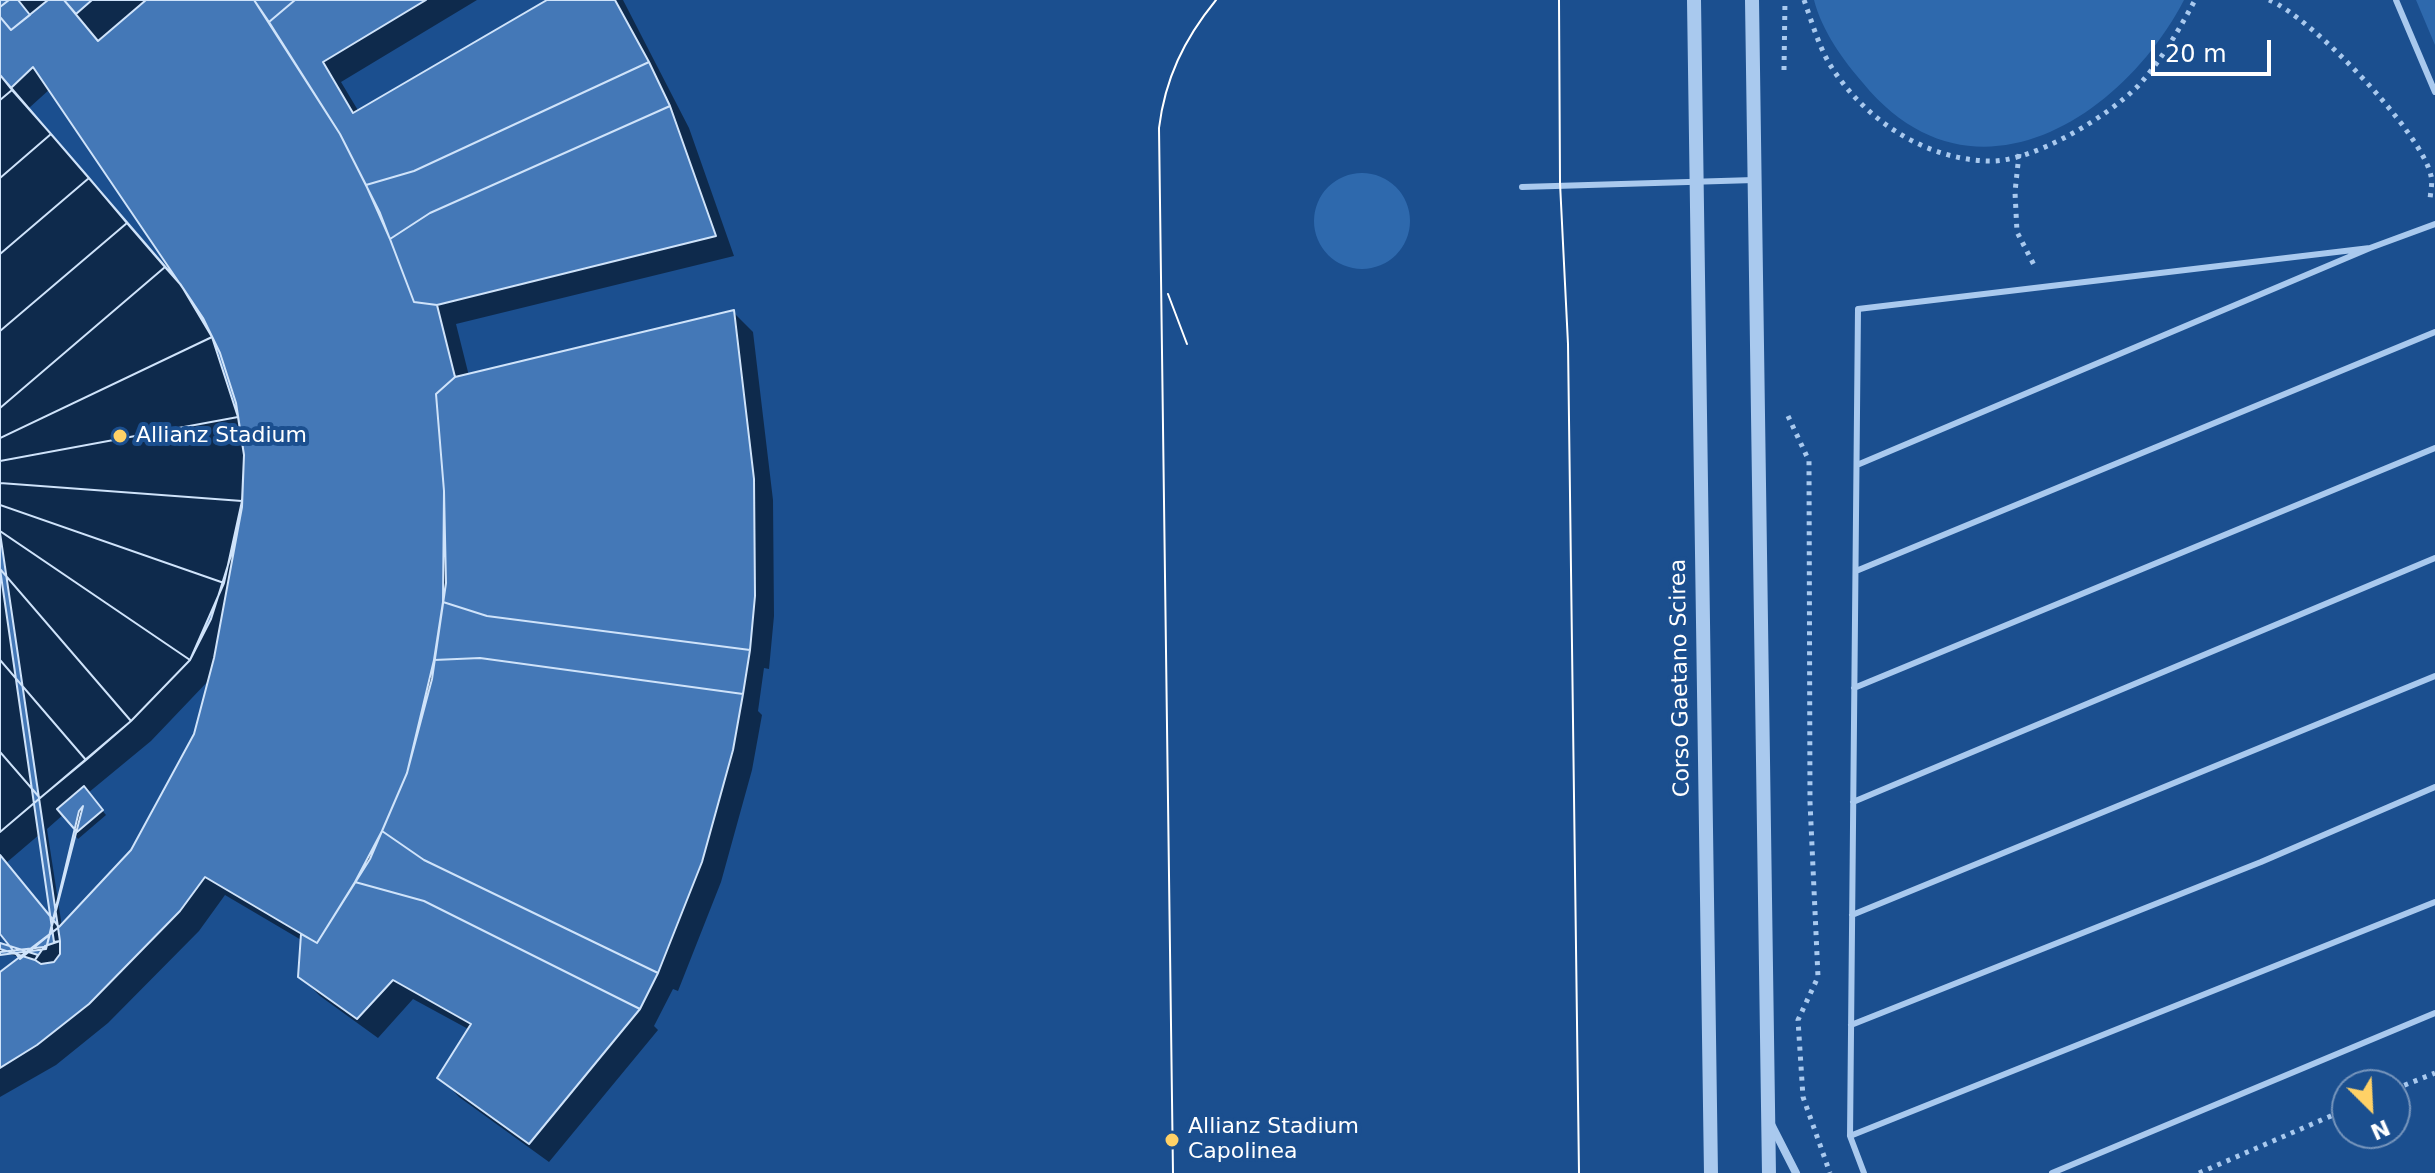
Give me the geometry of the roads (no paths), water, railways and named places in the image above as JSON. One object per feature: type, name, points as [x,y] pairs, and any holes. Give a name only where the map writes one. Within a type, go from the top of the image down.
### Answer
[{"type":"street","name":"Corso Gaetano Scirea","points":[[1694,0],[1711,1173]]},
{"type":"street","points":[[1752,0],[1769,1173]]},
{"type":"street","points":[[1767,1116],[1796,1173]]},
{"type":"lane","points":[[2396,0],[2435,92]]},
{"type":"lane","points":[[1522,187],[1755,180]]},
{"type":"lane","points":[[1857,465],[2370,248],[2432,225]]},
{"type":"lane","points":[[1864,1173],[1850,1136],[1858,309],[2370,248]]},
{"type":"lane","points":[[1856,571],[2435,332]]},
{"type":"lane","points":[[1854,688],[2435,448]]},
{"type":"lane","points":[[1853,802],[2435,558]]},
{"type":"lane","points":[[1852,915],[2435,676]]},
{"type":"lane","points":[[1851,1025],[2261,862],[2435,787]]},
{"type":"lane","points":[[1850,1136],[2435,902]]},
{"type":"lane","points":[[2052,1173],[2435,1013]]},
{"type":"tram line","points":[[1173,1173],[1159,128],[1166,93],[1178,60],[1194,30],[1216,0]]},
{"type":"tram line","points":[[1559,0],[1560,183],[1568,344],[1579,1173]]},
{"type":"tram line","points":[[1168,294],[1187,344]]},
{"type":"place","name":"Allianz Stadium","points":[[120,436]]},
{"type":"place","name":"Allianz Stadium Capolinea","points":[[1172,1140]]}]
